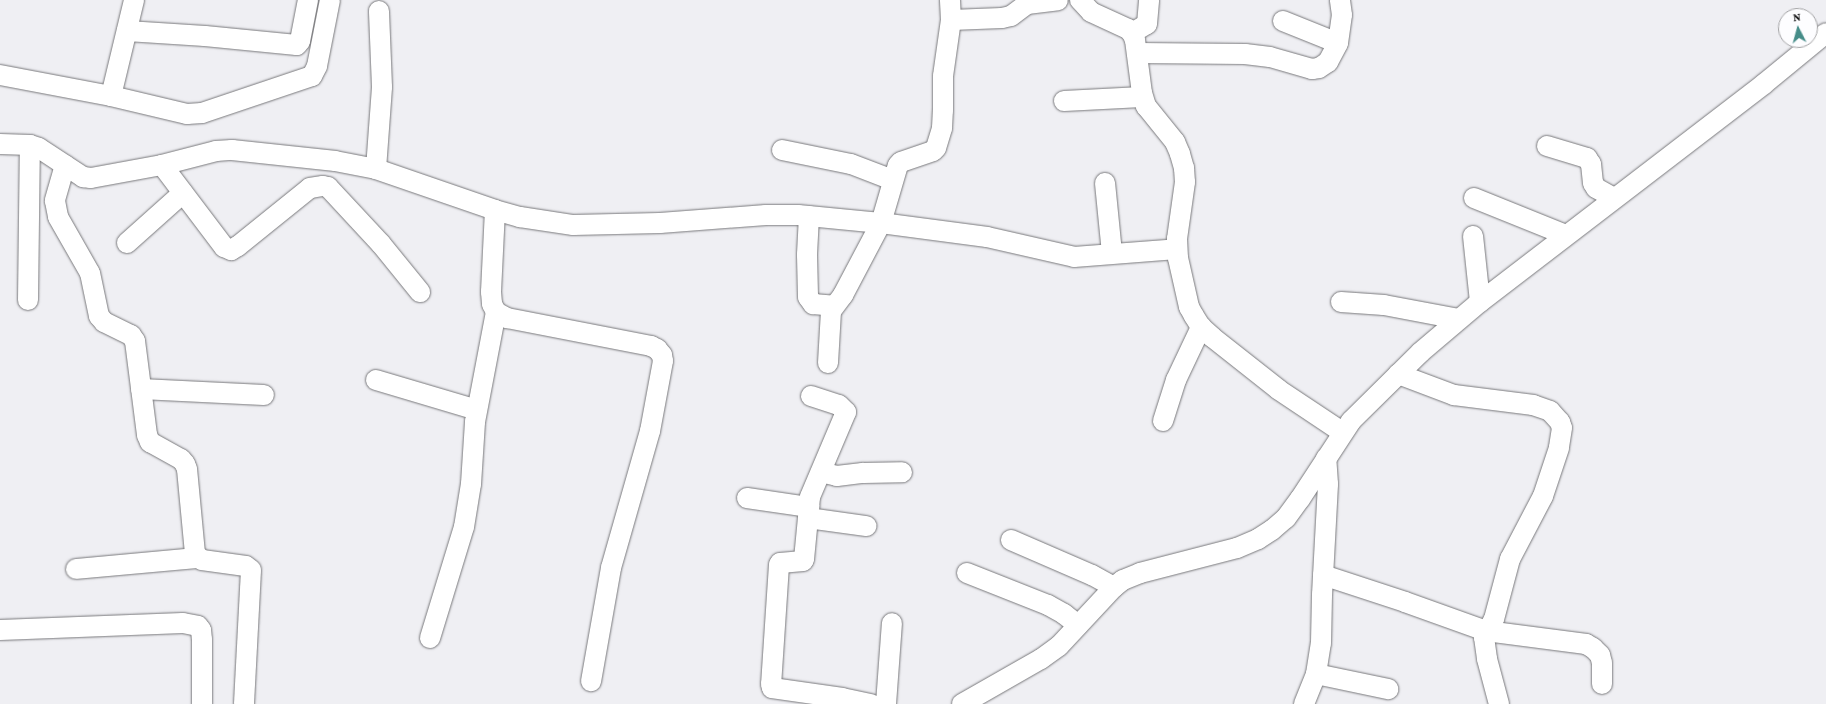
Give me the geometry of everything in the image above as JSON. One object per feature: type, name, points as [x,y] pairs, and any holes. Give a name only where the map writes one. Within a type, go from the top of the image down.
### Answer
[{"type":"street","points":[[111,96],[134,0]]},
{"type":"street","points":[[127,31],[205,36],[297,45],[300,41],[308,0]]},
{"type":"street","points":[[0,75],[111,96],[191,115],[306,79],[314,72],[317,66],[330,0]]},
{"type":"street","points":[[828,363],[831,311],[843,295],[881,223],[893,180],[901,162],[930,152],[936,148],[942,128],[944,71],[951,20],[950,0]]},
{"type":"street","points":[[951,20],[1002,18],[1011,16],[1027,4],[1058,0]]},
{"type":"street","points":[[1080,0],[1091,12],[1132,33],[1137,53],[1142,97],[1150,113],[1175,142],[1184,168],[1185,182],[1177,249],[1189,308],[1201,327],[1279,390],[1342,432]]},
{"type":"street","points":[[1132,33],[1147,24],[1149,0]]},
{"type":"street","points":[[1137,53],[1244,54],[1270,57],[1312,68],[1319,68],[1328,62],[1338,43],[1342,15],[1340,0]]},
{"type":"street","points":[[376,169],[382,86],[379,11]]},
{"type":"street","points":[[1283,21],[1338,43]]},
{"type":"street","points":[[965,703],[1041,659],[1059,646],[1122,580],[1140,573],[1237,548],[1258,539],[1272,530],[1286,518],[1313,480],[1342,432],[1351,421],[1398,374],[1458,320],[1566,235],[1764,84],[1826,33]]},
{"type":"street","points":[[1064,101],[1142,97]]},
{"type":"street","points":[[0,144],[30,145],[39,148],[83,176],[91,178],[162,165],[216,151],[232,150],[335,161],[376,169],[495,210],[520,217],[573,225],[660,223],[766,215],[808,216],[881,223],[987,237],[1069,257],[1177,249]]},
{"type":"street","points":[[28,300],[30,145]]},
{"type":"street","points":[[1547,146],[1587,158],[1591,164],[1593,184],[1596,188],[1614,198]]},
{"type":"street","points":[[782,150],[851,164],[893,180]]},
{"type":"street","points":[[65,165],[56,201],[58,217],[90,273],[99,316],[104,322],[131,335],[135,341],[147,434],[150,442],[181,459],[187,469],[194,548],[198,558]]},
{"type":"street","points":[[162,165],[224,247],[231,250],[310,188],[323,186],[328,187],[381,244],[420,292]]},
{"type":"street","points":[[1105,183],[1112,253]]},
{"type":"street","points":[[127,243],[183,193]]},
{"type":"street","points":[[1474,198],[1566,235]]},
{"type":"street","points":[[495,210],[491,292],[492,304],[496,312],[507,318],[651,346],[657,349],[662,355],[663,361],[650,431],[612,568],[591,681]]},
{"type":"street","points":[[808,216],[808,297],[813,304],[834,306]]},
{"type":"street","points":[[1473,236],[1480,302]]},
{"type":"street","points":[[1341,302],[1384,305],[1458,320]]},
{"type":"street","points":[[430,638],[464,528],[471,484],[477,410],[496,312]]},
{"type":"street","points":[[1163,421],[1176,380],[1201,327]]},
{"type":"street","points":[[1398,374],[1454,395],[1533,405],[1550,411],[1560,422],[1562,428],[1559,448],[1543,496],[1510,559],[1494,620],[1486,631],[1484,642],[1499,704]]},
{"type":"street","points":[[376,380],[477,410]]},
{"type":"street","points":[[141,389],[264,396]]},
{"type":"street","points":[[811,396],[839,405],[846,412],[810,497],[804,559],[802,561],[780,563],[779,565],[771,679],[772,688],[795,697],[871,704]]},
{"type":"street","points":[[1304,704],[1316,674],[1321,643],[1328,484],[1326,458]]},
{"type":"street","points":[[821,472],[837,476],[863,472],[902,472]]},
{"type":"street","points":[[747,498],[866,526]]},
{"type":"street","points":[[1011,540],[1092,575],[1114,587]]},
{"type":"street","points":[[76,569],[198,558],[246,566],[251,570],[244,704]]},
{"type":"street","points":[[967,573],[1048,605],[1064,614],[1078,626]]},
{"type":"street","points":[[1323,575],[1486,631],[1586,644],[1600,655],[1602,663],[1602,684]]},
{"type":"street","points":[[0,630],[184,623],[198,626],[201,630],[202,640],[202,704]]},
{"type":"street","points":[[886,704],[892,623]]},
{"type":"street","points":[[1316,674],[1388,689]]}]
